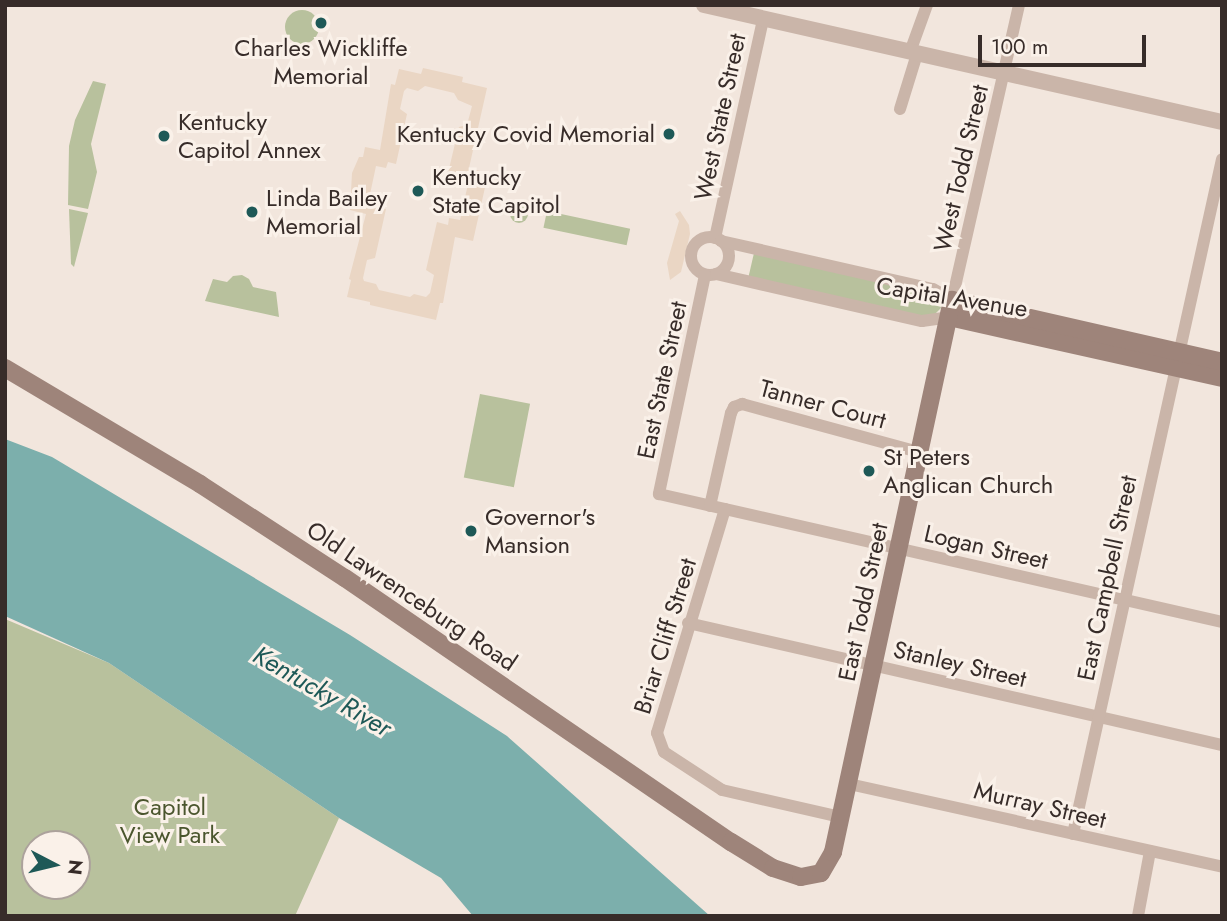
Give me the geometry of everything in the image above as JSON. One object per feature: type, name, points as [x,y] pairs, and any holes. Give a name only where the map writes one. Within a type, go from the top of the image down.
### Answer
[{"type":"main road","name":"Capital Avenue","points":[[950,308],[1176,360],[1222,378]]},
{"type":"main road","name":"East Todd Street","points":[[785,873],[801,877],[821,873],[829,864],[875,666],[950,308]]},
{"type":"main road","name":"Capital Avenue","points":[[1176,360],[1222,362]]},
{"type":"main road","name":"Old Lawrenceburg Road","points":[[5,368],[200,484],[345,578],[721,835],[785,873]]},
{"type":"street","points":[[704,5],[754,13],[914,53],[1222,122]]},
{"type":"street","points":[[900,108],[927,5]]},
{"type":"street","name":"West Todd Street","points":[[950,308],[1020,5]]},
{"type":"street","name":"West State Street","points":[[718,240],[718,223],[754,13]]},
{"type":"street","name":"East Campbell Street","points":[[1073,834],[1222,159]]},
{"type":"street","points":[[702,239],[718,240],[728,251],[728,262],[711,274],[694,266],[692,250],[702,239]]},
{"type":"street","name":"Capital Avenue","points":[[711,274],[922,321],[950,308],[933,289],[718,240]]},
{"type":"street","name":"East State Street","points":[[659,494],[711,274]]},
{"type":"street","name":"Tanner Court","points":[[710,506],[732,413],[734,407],[742,404],[919,452]]},
{"type":"street","name":"Logan Street","points":[[659,494],[1222,622]]},
{"type":"street","name":"Briar Cliff Street","points":[[725,509],[657,733],[664,752],[722,789],[841,817]]},
{"type":"street","name":"Stanley Street","points":[[688,624],[1222,745]]},
{"type":"street","name":"Murray Street","points":[[849,784],[1222,867]]},
{"type":"street","points":[[1138,916],[1150,851]]},
{"type":"green space","points":[[302,10],[314,15],[319,27],[314,39],[302,44],[290,39],[285,27],[290,15]]},
{"type":"green space","points":[[93,81],[106,84],[91,144],[97,172],[88,209],[68,205],[69,146],[75,120]]},
{"type":"green space","points":[[515,205],[523,205],[528,214],[526,221],[515,223],[510,218],[510,210]]},
{"type":"green space","points":[[69,209],[88,213],[74,267],[71,264]]},
{"type":"green space","points":[[547,211],[630,229],[627,245],[543,228]]},
{"type":"green space","points":[[754,253],[932,293],[939,299],[941,308],[931,318],[748,279]]},
{"type":"green space","points":[[242,275],[249,279],[253,287],[276,292],[279,317],[205,301],[213,279],[227,282],[233,276]]},
{"type":"green space","points":[[480,394],[530,404],[514,487],[464,477]]},
{"type":"green space","name":"Capitol View Park","points":[[5,619],[109,663],[339,818],[295,916],[5,916]]},
{"type":"shaded area","points":[[423,68],[463,77],[462,82],[487,88],[469,168],[488,173],[484,192],[473,241],[455,237],[443,303],[440,303],[436,320],[347,297],[366,214],[350,210],[352,173],[359,157],[363,157],[365,147],[380,150],[391,84],[395,85],[399,69],[421,74]],"holes":[[[425,86],[454,93],[458,100],[472,106],[467,125],[459,127],[448,173],[459,175],[458,181],[468,184],[460,220],[449,218],[448,225],[437,222],[426,270],[434,275],[430,293],[426,297],[414,294],[410,297],[379,290],[376,284],[364,281],[363,278],[367,260],[375,258],[386,209],[378,207],[379,201],[369,199],[376,166],[386,168],[388,162],[396,164],[407,114],[400,109],[404,91],[407,88],[418,91]]]},
{"type":"shaded area","points":[[680,211],[689,225],[690,234],[681,272],[670,280],[667,263],[679,221],[675,214]]},
{"type":"water","name":"Kentucky River","points":[[5,439],[52,457],[350,635],[507,736],[710,916],[473,916],[441,878],[339,818],[109,663],[5,616]]},
{"type":"place","name":"Charles Wickliffe Memorial","points":[[321,23]]},
{"type":"place","name":"Kentucky Covid Memorial","points":[[669,134]]},
{"type":"place","name":"Kentucky Capitol Annex","points":[[164,136]]},
{"type":"place","name":"Kentucky State Capitol","points":[[418,191]]},
{"type":"place","name":"Linda Bailey Memorial","points":[[252,212]]},
{"type":"place","name":"St Peters Anglican Church","points":[[869,471]]},
{"type":"place","name":"Governor's Mansion","points":[[471,531]]}]
